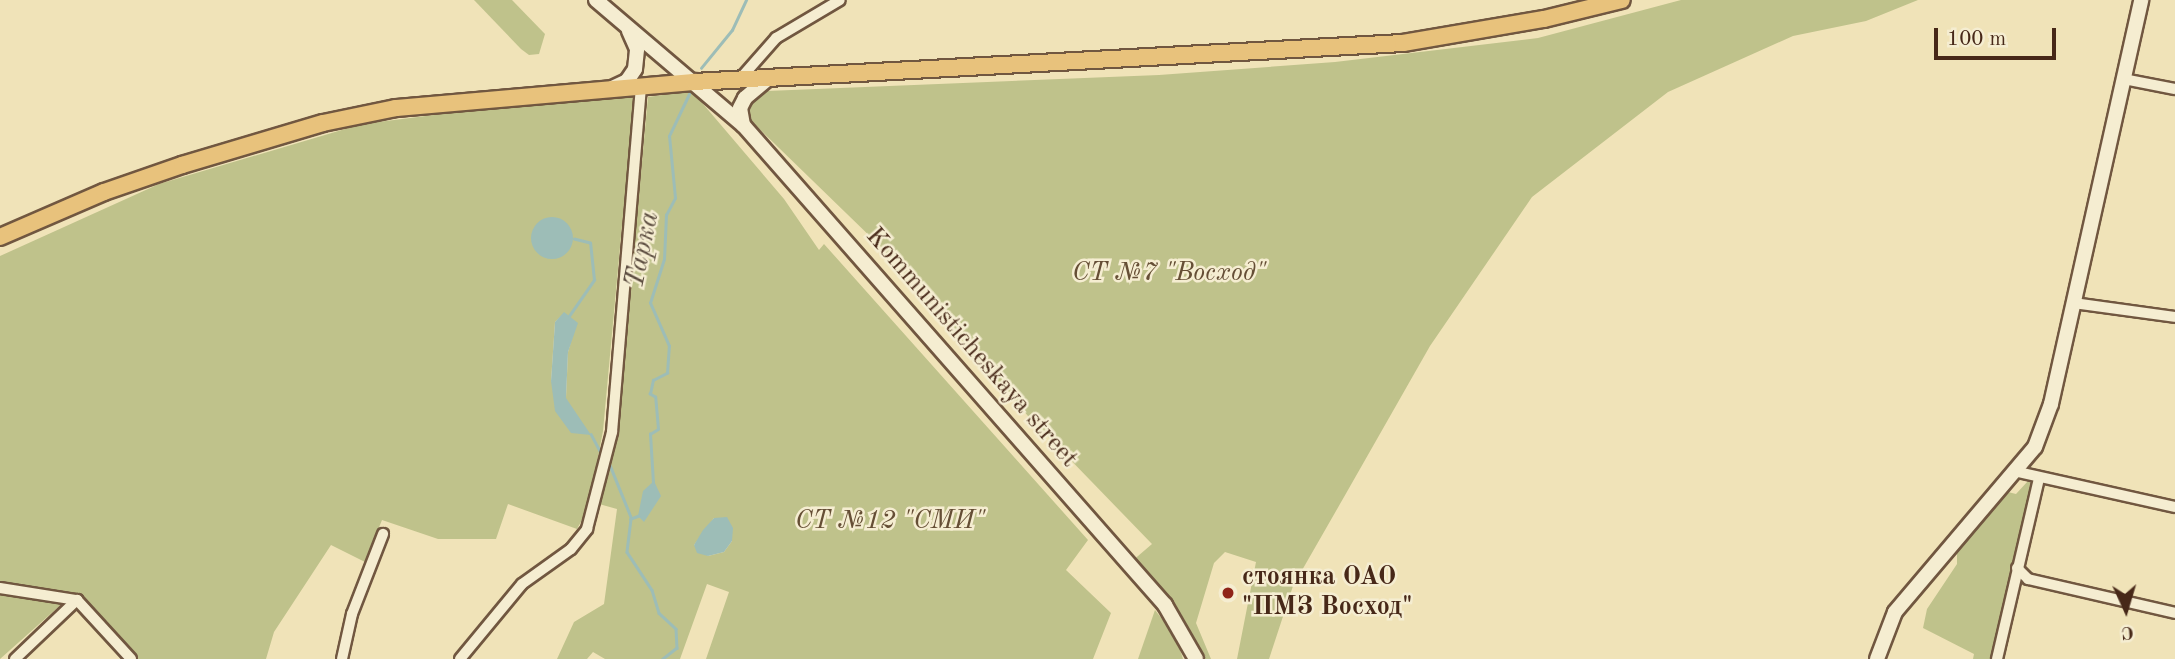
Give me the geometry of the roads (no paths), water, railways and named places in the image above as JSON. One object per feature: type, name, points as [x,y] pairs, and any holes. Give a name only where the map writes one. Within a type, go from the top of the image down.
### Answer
[{"type":"main road","points":[[596,0],[634,37],[637,60],[627,81],[612,88]]},
{"type":"main road","points":[[0,237],[104,192],[323,123],[397,108],[612,88],[641,92],[694,82],[1404,43],[1622,0]]},
{"type":"main road","points":[[1877,659],[1895,612],[2018,472],[2035,447],[2051,404],[2141,0]]},
{"type":"main road","name":"Kommunisticheskaya street","points":[[616,17],[744,126],[1165,605],[1196,659]]},
{"type":"main road","points":[[744,126],[740,108],[752,89],[768,79]]},
{"type":"street","points":[[740,80],[776,38],[840,0]]},
{"type":"street","points":[[2124,79],[2175,89]]},
{"type":"street","points":[[460,659],[522,584],[572,549],[587,529],[612,432],[641,92]]},
{"type":"street","points":[[2073,303],[2175,317]]},
{"type":"street","points":[[2018,472],[2039,479],[2175,507]]},
{"type":"street","points":[[1997,659],[2039,479]]},
{"type":"street","points":[[342,659],[352,614],[383,534]]},
{"type":"street","points":[[2017,568],[2028,579],[2175,613]]},
{"type":"street","points":[[2012,596],[2028,579]]},
{"type":"street","points":[[0,587],[76,600],[131,659]]},
{"type":"street","points":[[15,659],[76,600]]},
{"type":"water","points":[[552,217],[567,223],[573,238],[567,253],[552,259],[537,253],[531,238],[537,223]]},
{"type":"water","points":[[564,312],[578,323],[568,352],[566,398],[591,435],[571,433],[555,411],[551,381],[555,322]]},
{"type":"water","points":[[654,481],[661,496],[644,522],[638,516],[643,491]]},
{"type":"water","points":[[727,517],[733,528],[732,541],[724,552],[708,556],[697,553],[694,545],[703,530],[714,518]]},
{"type":"waterway","name":"Тарка","points":[[701,68],[732,30],[746,0]]},
{"type":"waterway","name":"Тарка","points":[[653,483],[650,434],[658,429],[655,397],[650,394],[653,380],[667,373],[669,346],[650,303],[664,259],[666,215],[675,198],[669,136],[689,94]]},
{"type":"waterway","points":[[569,316],[594,280],[590,243],[574,239]]},
{"type":"waterway","points":[[591,434],[601,453]]},
{"type":"waterway","points":[[610,465],[631,517]]},
{"type":"waterway","name":"Тарка","points":[[639,516],[631,519],[627,552],[652,590],[659,613],[676,629],[677,648],[663,659]]},
{"type":"place","name":"стоянка ОАО \"ПМЗ Восход\"","points":[[1228,593]]},
{"type":"park label","name":"СТ №7 \"Восход\"","points":[[1169,274]]},
{"type":"park label","name":"СТ №12 \"СМИ\"","points":[[890,522]]}]
